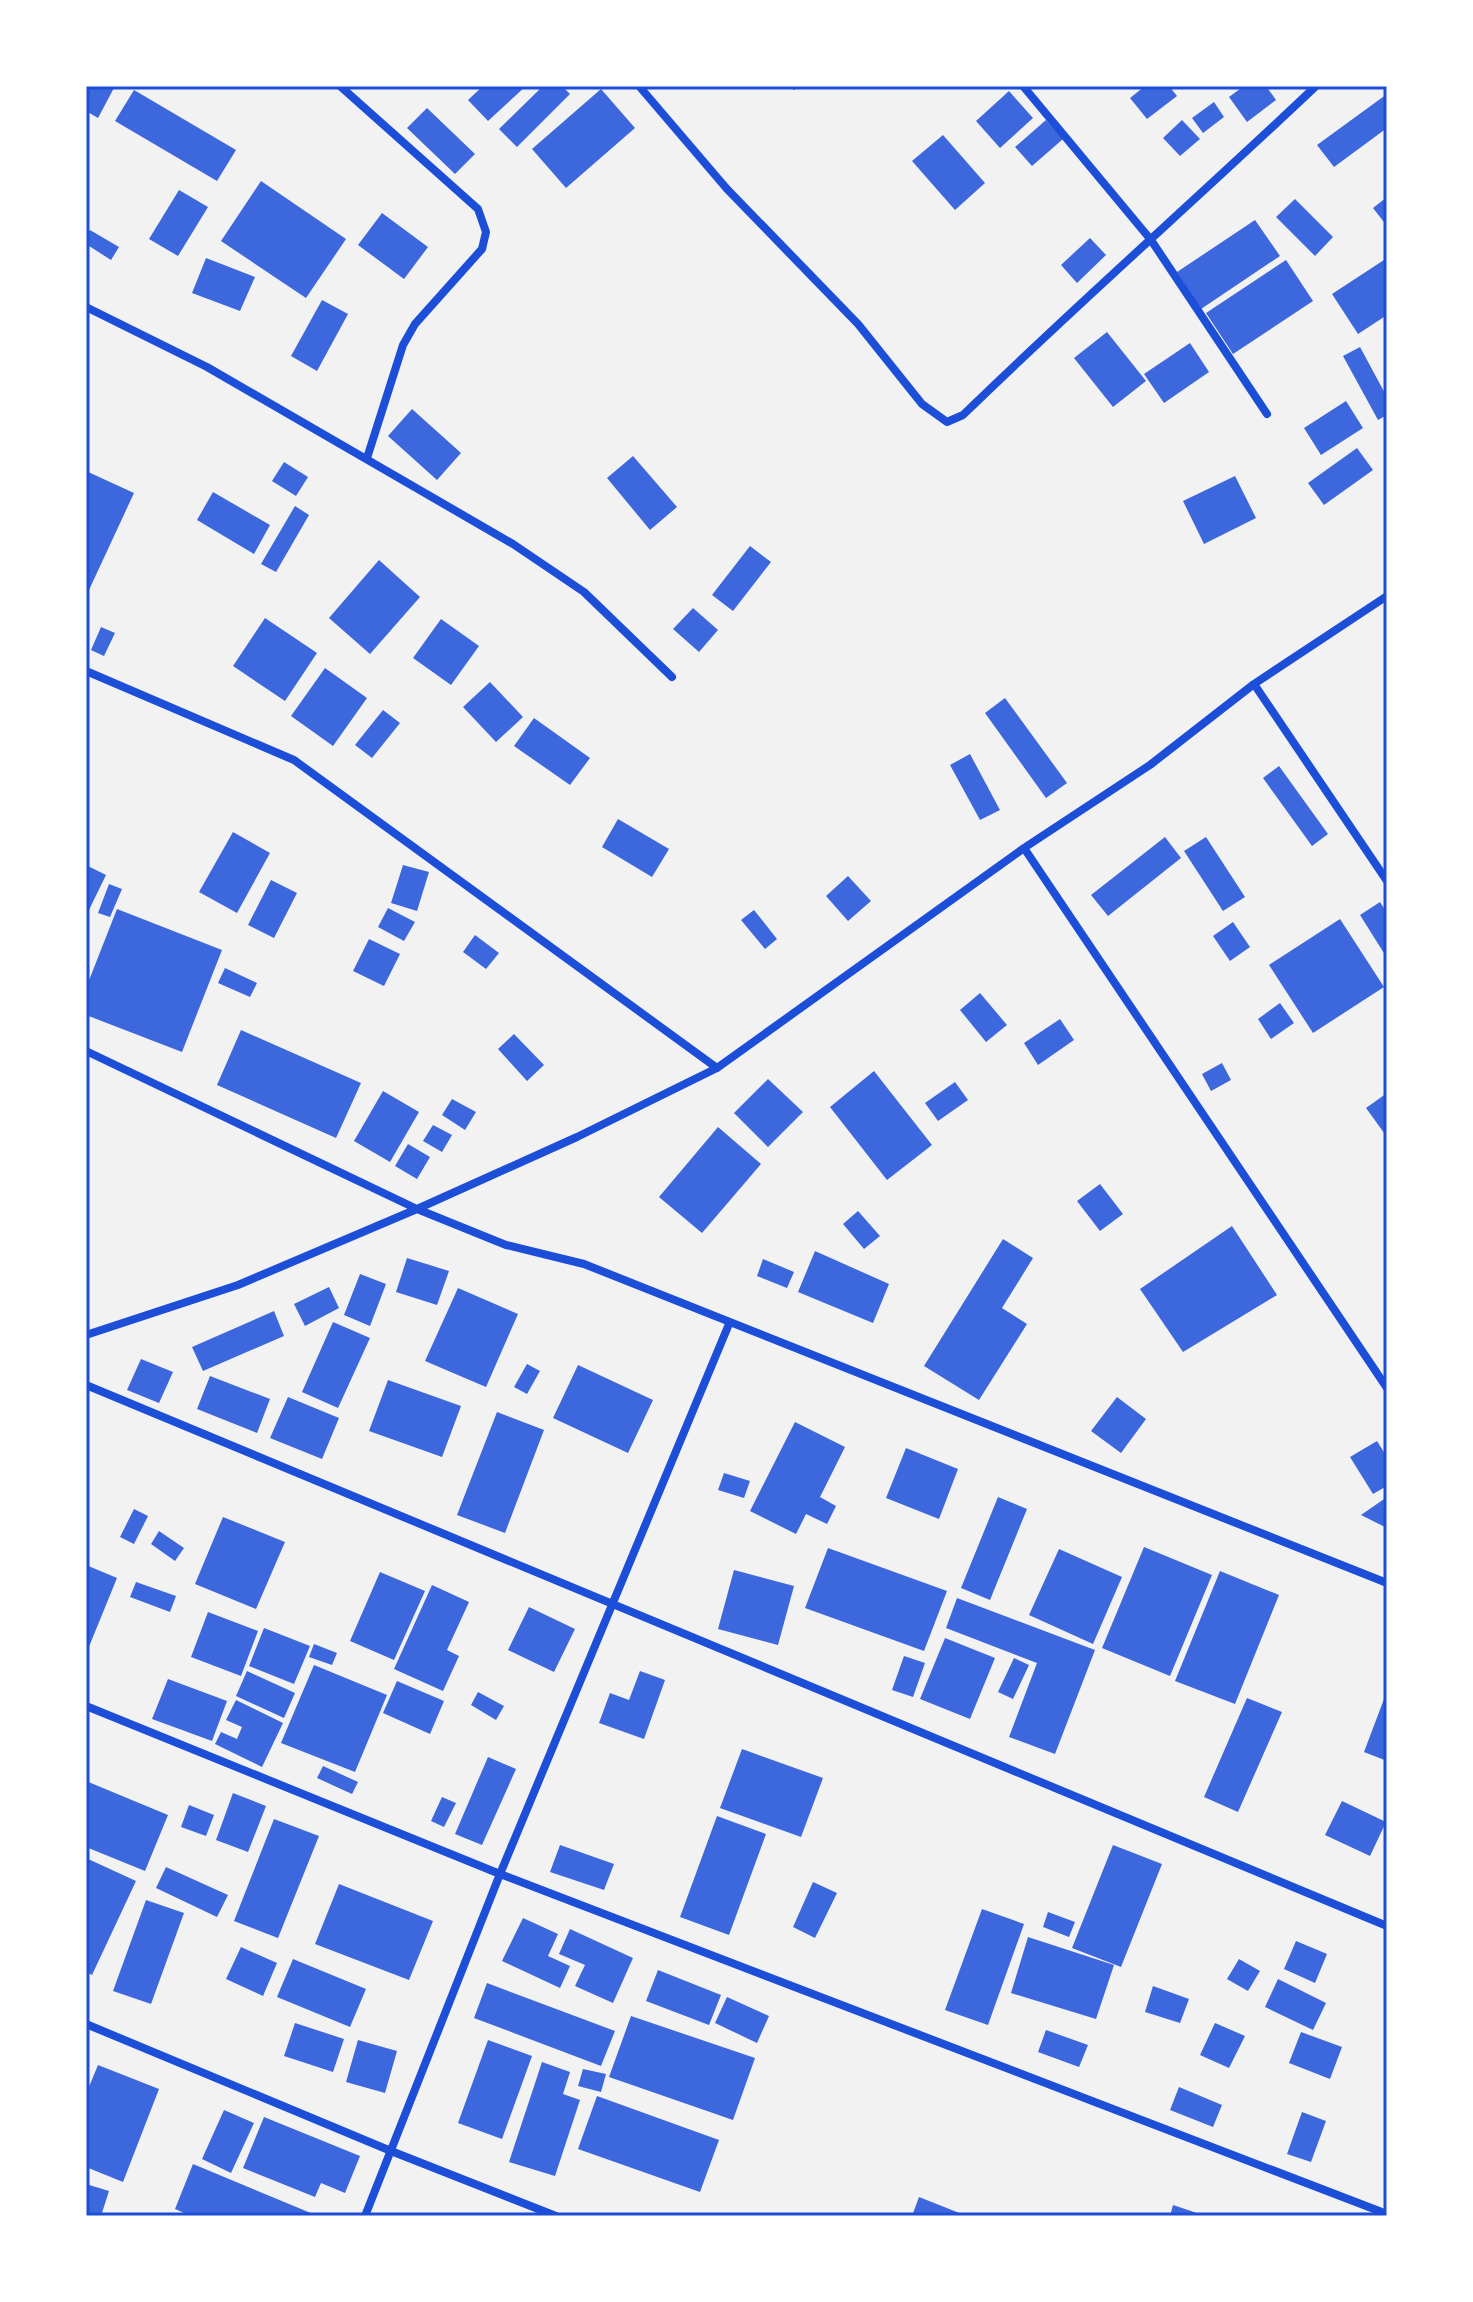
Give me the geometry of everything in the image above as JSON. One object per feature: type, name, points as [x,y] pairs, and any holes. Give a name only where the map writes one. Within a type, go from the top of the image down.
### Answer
[{"type":"street","points":[[340,86],[478,209],[486,232],[482,249],[415,324],[403,345],[367,458]]},
{"type":"street","points":[[639,86],[727,189],[858,324],[922,404],[947,422],[963,415],[1061,319],[1316,86]]},
{"type":"street","points":[[1023,86],[1151,240],[1267,414]]},
{"type":"street","points":[[86,307],[207,367],[513,544],[584,592],[672,677]]},
{"type":"street","points":[[86,1335],[238,1285],[577,1137],[717,1068],[1024,848],[1150,765],[1254,684],[1387,596]]},
{"type":"street","points":[[86,671],[294,760],[717,1068]]},
{"type":"street","points":[[1254,684],[1387,881]]},
{"type":"street","points":[[1024,848],[1387,1388]]},
{"type":"street","points":[[86,1051],[417,1209],[506,1245],[584,1264],[1387,1583]]},
{"type":"street","points":[[365,2216],[500,1874],[729,1324]]},
{"type":"street","points":[[86,1385],[1387,1926]]},
{"type":"street","points":[[86,1706],[500,1874],[1387,2214]]},
{"type":"street","points":[[86,2024],[556,2216]]},
{"type":"building","points":[[86,86],[115,86],[98,118],[86,111]]},
{"type":"building","points":[[483,86],[526,86],[488,121],[468,100]]},
{"type":"building","points":[[543,86],[562,86],[570,94],[517,147],[499,129]]},
{"type":"building","points":[[1145,86],[1169,86],[1177,96],[1147,119],[1130,98]]},
{"type":"building","points":[[1244,86],[1266,86],[1276,100],[1247,122],[1229,97]]},
{"type":"building","points":[[601,89],[635,128],[566,188],[532,149]]},
{"type":"building","points":[[134,90],[236,150],[217,181],[115,121]]},
{"type":"building","points":[[1009,91],[1033,118],[1000,148],[976,121]]},
{"type":"building","points":[[1387,94],[1387,128],[1334,167],[1317,145]]},
{"type":"building","points":[[1214,102],[1224,117],[1203,133],[1192,118]]},
{"type":"building","points":[[427,108],[475,154],[455,174],[407,128]]},
{"type":"building","points":[[1046,120],[1063,139],[1032,166],[1015,147]]},
{"type":"building","points":[[1182,120],[1200,139],[1180,156],[1163,138]]},
{"type":"building","points":[[943,135],[985,183],[955,210],[912,161]]},
{"type":"building","points":[[261,181],[346,239],[306,298],[221,241]]},
{"type":"building","points":[[179,190],[208,207],[178,256],[149,239]]},
{"type":"building","points":[[1387,197],[1387,226],[1373,208]]},
{"type":"building","points":[[1295,199],[1333,237],[1315,256],[1276,217]]},
{"type":"building","points":[[382,213],[428,247],[404,279],[358,245]]},
{"type":"building","points":[[1255,220],[1280,256],[1201,309],[1177,272]]},
{"type":"building","points":[[90,230],[119,247],[111,260],[86,244]]},
{"type":"building","points":[[1090,238],[1106,255],[1077,283],[1061,265]]},
{"type":"building","points":[[206,258],[255,277],[240,311],[192,293]]},
{"type":"building","points":[[1387,258],[1387,315],[1358,334],[1332,294]]},
{"type":"building","points":[[1286,260],[1313,301],[1233,354],[1206,313]]},
{"type":"building","points":[[322,300],[348,314],[317,371],[291,356]]},
{"type":"building","points":[[1107,332],[1146,381],[1113,407],[1074,358]]},
{"type":"building","points":[[1190,343],[1209,372],[1164,403],[1144,374]]},
{"type":"building","points":[[1360,347],[1387,397],[1387,415],[1378,420],[1343,356]]},
{"type":"building","points":[[1346,401],[1363,428],[1321,455],[1304,428]]},
{"type":"building","points":[[412,409],[461,453],[437,480],[388,436]]},
{"type":"building","points":[[1357,448],[1373,470],[1324,505],[1308,483]]},
{"type":"building","points":[[633,456],[677,507],[650,530],[607,478]]},
{"type":"building","points":[[284,462],[308,477],[296,496],[272,481]]},
{"type":"building","points":[[86,471],[134,493],[89,590],[86,589]]},
{"type":"building","points":[[1235,476],[1256,518],[1204,544],[1183,501]]},
{"type":"building","points":[[213,492],[270,525],[254,554],[197,520]]},
{"type":"building","points":[[295,506],[309,515],[276,572],[261,564]]},
{"type":"building","points":[[750,546],[771,562],[733,611],[712,595]]},
{"type":"building","points":[[379,560],[420,597],[370,654],[329,618]]},
{"type":"building","points":[[693,608],[718,630],[699,652],[673,629]]},
{"type":"building","points":[[265,618],[317,653],[285,701],[233,666]]},
{"type":"building","points":[[441,619],[479,646],[451,685],[413,658]]},
{"type":"building","points":[[101,627],[115,633],[104,656],[91,650]]},
{"type":"building","points":[[325,668],[367,698],[333,746],[291,716]]},
{"type":"building","points":[[490,682],[523,717],[496,742],[463,707]]},
{"type":"building","points":[[1005,698],[1067,783],[1046,798],[985,713]]},
{"type":"building","points":[[383,710],[400,723],[372,758],[355,745]]},
{"type":"building","points":[[534,718],[590,758],[570,785],[514,746]]},
{"type":"building","points":[[970,754],[1000,810],[980,820],[950,765]]},
{"type":"building","points":[[1279,766],[1328,834],[1312,846],[1263,778]]},
{"type":"building","points":[[618,819],[669,849],[652,877],[602,847]]},
{"type":"building","points":[[233,832],[270,853],[237,913],[199,892]]},
{"type":"building","points":[[1165,837],[1181,858],[1108,916],[1091,895]]},
{"type":"building","points":[[1206,837],[1245,897],[1223,911],[1184,851]]},
{"type":"building","points":[[86,865],[106,875],[88,912],[86,911]]},
{"type":"building","points":[[403,865],[429,872],[417,911],[391,903]]},
{"type":"building","points":[[848,876],[871,901],[848,921],[826,896]]},
{"type":"building","points":[[271,880],[297,893],[274,938],[248,925]]},
{"type":"building","points":[[109,884],[122,889],[110,917],[98,913]]},
{"type":"building","points":[[1380,902],[1387,913],[1387,958],[1360,915]]},
{"type":"building","points":[[388,908],[415,922],[404,941],[378,927]]},
{"type":"building","points":[[117,909],[222,950],[182,1052],[86,1015],[86,988]]},
{"type":"building","points":[[754,910],[777,939],[765,949],[741,920]]},
{"type":"building","points":[[1340,919],[1384,987],[1313,1033],[1269,965]]},
{"type":"building","points":[[1233,922],[1250,947],[1230,961],[1213,936]]},
{"type":"building","points":[[475,935],[499,953],[486,969],[463,952]]},
{"type":"building","points":[[369,939],[400,954],[384,986],[353,971]]},
{"type":"building","points":[[225,968],[257,983],[250,997],[218,983]]},
{"type":"building","points":[[980,993],[1007,1025],[986,1042],[960,1010]]},
{"type":"building","points":[[1280,1003],[1294,1023],[1271,1039],[1258,1019]]},
{"type":"building","points":[[1060,1019],[1074,1040],[1038,1065],[1024,1043]]},
{"type":"building","points":[[241,1030],[361,1083],[336,1138],[217,1085]]},
{"type":"building","points":[[514,1034],[544,1065],[527,1081],[498,1049]]},
{"type":"building","points":[[1222,1063],[1231,1080],[1211,1091],[1202,1074]]},
{"type":"building","points":[[874,1071],[932,1145],[887,1180],[830,1107]]},
{"type":"building","points":[[768,1079],[803,1112],[768,1147],[734,1113]]},
{"type":"building","points":[[955,1082],[968,1100],[938,1121],[925,1103]]},
{"type":"building","points":[[383,1091],[419,1112],[390,1162],[354,1141]]},
{"type":"building","points":[[1387,1093],[1387,1137],[1366,1108]]},
{"type":"building","points":[[452,1099],[476,1112],[465,1130],[442,1115]]},
{"type":"building","points":[[433,1125],[452,1135],[442,1152],[423,1141]]},
{"type":"building","points":[[718,1127],[761,1164],[702,1233],[659,1197]]},
{"type":"building","points":[[408,1144],[430,1157],[417,1179],[395,1166]]},
{"type":"building","points":[[1100,1184],[1123,1214],[1100,1231],[1077,1201]]},
{"type":"building","points":[[858,1211],[880,1236],[864,1249],[843,1224]]},
{"type":"building","points":[[1232,1226],[1277,1295],[1183,1352],[1140,1289]]},
{"type":"building","points":[[1003,1239],[1033,1258],[1002,1308],[1027,1324],[979,1400],[924,1366]]},
{"type":"building","points":[[815,1251],[889,1284],[873,1323],[798,1292]]},
{"type":"building","points":[[407,1258],[449,1271],[437,1305],[396,1292]]},
{"type":"building","points":[[763,1259],[794,1272],[787,1288],[757,1276]]},
{"type":"building","points":[[360,1274],[386,1284],[370,1326],[344,1315]]},
{"type":"building","points":[[329,1287],[339,1308],[305,1326],[294,1304]]},
{"type":"building","points":[[458,1288],[518,1314],[486,1387],[425,1361]]},
{"type":"building","points":[[274,1311],[284,1336],[203,1371],[192,1347]]},
{"type":"building","points":[[333,1322],[370,1338],[338,1408],[302,1392]]},
{"type":"building","points":[[141,1359],[173,1372],[159,1403],[127,1390]]},
{"type":"building","points":[[527,1364],[540,1371],[527,1394],[514,1387]]},
{"type":"building","points":[[578,1365],[653,1400],[628,1453],[553,1418]]},
{"type":"building","points":[[210,1376],[270,1399],[257,1433],[197,1409]]},
{"type":"building","points":[[388,1380],[461,1406],[442,1457],[369,1431]]},
{"type":"building","points":[[288,1397],[339,1418],[322,1459],[270,1438]]},
{"type":"building","points":[[1117,1397],[1146,1419],[1121,1453],[1091,1431]]},
{"type":"building","points":[[497,1412],[544,1430],[505,1533],[457,1515]]},
{"type":"building","points":[[795,1422],[845,1447],[820,1497],[836,1506],[827,1524],[806,1514],[796,1534],[750,1511]]},
{"type":"building","points":[[1377,1441],[1387,1457],[1387,1486],[1373,1494],[1350,1457]]},
{"type":"building","points":[[906,1448],[958,1469],[939,1519],[886,1498]]},
{"type":"building","points":[[724,1473],[750,1481],[744,1498],[718,1490]]},
{"type":"building","points":[[998,1497],[1027,1509],[990,1600],[961,1588]]},
{"type":"building","points":[[1387,1497],[1387,1528],[1361,1515]]},
{"type":"building","points":[[134,1509],[148,1516],[134,1544],[120,1537]]},
{"type":"building","points":[[223,1517],[285,1542],[256,1609],[195,1584]]},
{"type":"building","points":[[159,1531],[184,1548],[175,1561],[151,1544]]},
{"type":"building","points":[[1144,1547],[1212,1575],[1170,1676],[1102,1648]]},
{"type":"building","points":[[828,1548],[947,1591],[924,1651],[805,1608]]},
{"type":"building","points":[[1059,1549],[1122,1577],[1093,1644],[1029,1615]]},
{"type":"building","points":[[86,1565],[117,1578],[86,1654]]},
{"type":"building","points":[[734,1570],[794,1586],[778,1645],[718,1629]]},
{"type":"building","points":[[1220,1571],[1279,1595],[1235,1704],[1175,1681]]},
{"type":"building","points":[[380,1572],[425,1591],[394,1660],[350,1641]]},
{"type":"building","points":[[136,1582],[176,1596],[170,1612],[130,1597]]},
{"type":"building","points":[[432,1585],[469,1602],[447,1650],[459,1656],[443,1691],[394,1669]]},
{"type":"building","points":[[957,1598],[1095,1650],[1055,1754],[1009,1737],[1037,1663],[946,1628]]},
{"type":"building","points":[[529,1607],[575,1629],[554,1672],[508,1650]]},
{"type":"building","points":[[208,1612],[258,1631],[241,1676],[191,1657]]},
{"type":"building","points":[[264,1628],[310,1646],[294,1684],[249,1666]]},
{"type":"building","points":[[945,1638],[995,1658],[970,1719],[920,1699]]},
{"type":"building","points":[[314,1644],[337,1653],[332,1665],[309,1657]]},
{"type":"building","points":[[904,1656],[925,1663],[913,1697],[892,1690]]},
{"type":"building","points":[[1014,1658],[1029,1665],[1013,1699],[998,1692]]},
{"type":"building","points":[[314,1665],[387,1695],[355,1772],[281,1743]]},
{"type":"building","points":[[247,1671],[295,1693],[284,1718],[236,1696]]},
{"type":"building","points":[[640,1671],[665,1680],[644,1739],[599,1723],[610,1693],[629,1700]]},
{"type":"building","points":[[168,1679],[227,1701],[212,1741],[152,1719]]},
{"type":"building","points":[[397,1681],[444,1701],[430,1734],[383,1713]]},
{"type":"building","points":[[1387,1691],[1387,1761],[1364,1752]]},
{"type":"building","points":[[478,1692],[504,1706],[496,1720],[471,1705]]},
{"type":"building","points":[[1247,1698],[1282,1712],[1238,1812],[1204,1797]]},
{"type":"building","points":[[236,1700],[283,1723],[262,1767],[215,1744],[221,1732],[237,1739],[242,1727],[226,1720]]},
{"type":"building","points":[[742,1749],[823,1778],[801,1837],[720,1808]]},
{"type":"building","points":[[488,1757],[516,1769],[482,1845],[455,1834]]},
{"type":"building","points":[[323,1766],[358,1782],[352,1794],[317,1778]]},
{"type":"building","points":[[86,1781],[168,1815],[145,1871],[86,1847]]},
{"type":"building","points":[[233,1793],[266,1806],[248,1852],[216,1840]]},
{"type":"building","points":[[442,1797],[456,1803],[444,1827],[431,1821]]},
{"type":"building","points":[[1342,1801],[1386,1822],[1370,1856],[1325,1835]]},
{"type":"building","points":[[189,1805],[214,1815],[206,1836],[181,1827]]},
{"type":"building","points":[[717,1816],[766,1834],[729,1935],[680,1917]]},
{"type":"building","points":[[274,1819],[319,1836],[278,1938],[234,1921]]},
{"type":"building","points":[[560,1845],[614,1864],[604,1890],[550,1872]]},
{"type":"building","points":[[1113,1845],[1162,1864],[1121,1967],[1072,1948]]},
{"type":"building","points":[[86,1858],[136,1881],[92,1975],[86,1972]]},
{"type":"building","points":[[166,1867],[228,1895],[217,1917],[156,1888]]},
{"type":"building","points":[[813,1882],[837,1893],[815,1938],[793,1927]]},
{"type":"building","points":[[339,1884],[433,1921],[409,1980],[315,1944]]},
{"type":"building","points":[[146,1900],[184,1913],[151,2004],[113,1991]]},
{"type":"building","points":[[982,1909],[1024,1924],[988,2025],[945,2010]]},
{"type":"building","points":[[1048,1912],[1075,1922],[1069,1937],[1043,1927]]},
{"type":"building","points":[[523,1918],[558,1934],[548,1956],[570,1966],[560,1988],[502,1961]]},
{"type":"building","points":[[570,1929],[633,1958],[613,2003],[575,1986],[585,1965],[559,1954]]},
{"type":"building","points":[[1028,1937],[1114,1965],[1096,2019],[1011,1993]]},
{"type":"building","points":[[1296,1941],[1327,1954],[1315,1983],[1284,1969]]},
{"type":"building","points":[[241,1947],[277,1963],[263,1996],[226,1979]]},
{"type":"building","points":[[293,1959],[366,1989],[350,2027],[277,1997]]},
{"type":"building","points":[[1239,1959],[1260,1971],[1248,1991],[1227,1979]]},
{"type":"building","points":[[658,1970],[721,1995],[709,2025],[646,2001]]},
{"type":"building","points":[[1278,1979],[1326,2003],[1313,2030],[1265,2007]]},
{"type":"building","points":[[487,1983],[615,2031],[601,2066],[474,2018]]},
{"type":"building","points":[[1153,1986],[1189,1999],[1180,2023],[1145,2012]]},
{"type":"building","points":[[727,1997],[769,2016],[757,2043],[715,2023]]},
{"type":"building","points":[[631,2016],[755,2058],[733,2120],[609,2077]]},
{"type":"building","points":[[295,2023],[344,2039],[333,2072],[284,2056]]},
{"type":"building","points":[[1215,2023],[1245,2036],[1229,2068],[1200,2055]]},
{"type":"building","points":[[1046,2030],[1088,2045],[1079,2067],[1038,2052]]},
{"type":"building","points":[[1301,2032],[1342,2047],[1330,2079],[1289,2063]]},
{"type":"building","points":[[358,2040],[397,2051],[385,2093],[346,2082]]},
{"type":"building","points":[[488,2040],[532,2056],[502,2139],[458,2123]]},
{"type":"building","points":[[542,2062],[570,2072],[563,2094],[580,2100],[555,2176],[509,2162]]},
{"type":"building","points":[[98,2065],[159,2089],[123,2182],[86,2167],[86,2094]]},
{"type":"building","points":[[583,2069],[606,2074],[601,2092],[578,2086]]},
{"type":"building","points":[[1179,2087],[1222,2105],[1213,2127],[1170,2110]]},
{"type":"building","points":[[597,2096],[719,2140],[700,2192],[578,2149]]},
{"type":"building","points":[[224,2110],[254,2123],[231,2173],[202,2159]]},
{"type":"building","points":[[1302,2112],[1326,2121],[1311,2162],[1287,2154]]},
{"type":"building","points":[[264,2117],[360,2156],[345,2193],[321,2183],[315,2197],[243,2168]]},
{"type":"building","points":[[193,2164],[318,2216],[191,2216],[175,2209]]},
{"type":"building","points":[[86,2184],[109,2191],[101,2216],[86,2214]]},
{"type":"building","points":[[919,2197],[967,2216],[912,2216]]},
{"type":"building","points":[[1173,2205],[1203,2215],[1203,2216],[1170,2216]]}]
